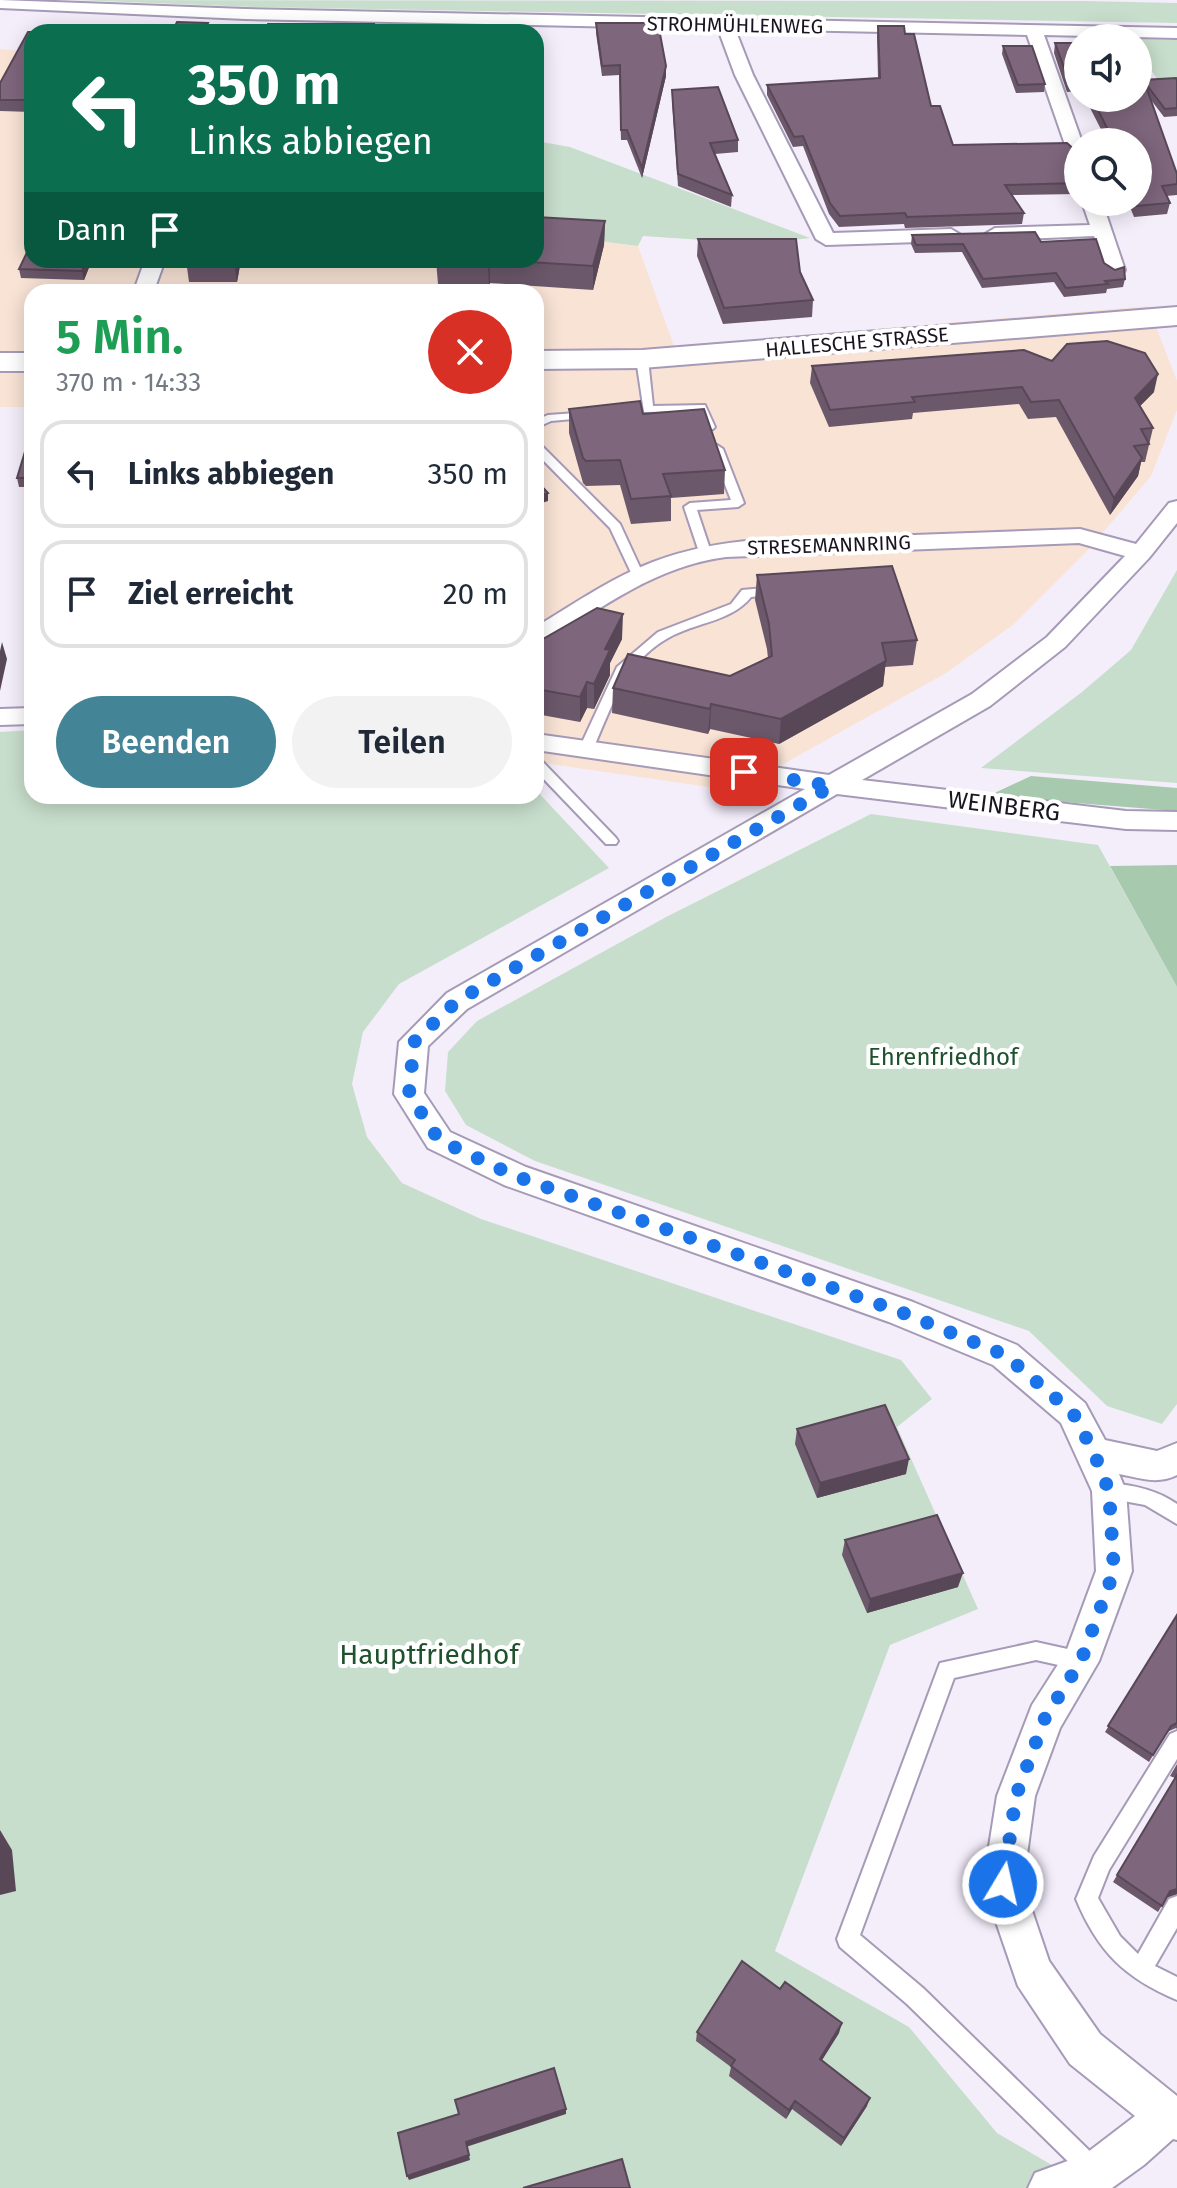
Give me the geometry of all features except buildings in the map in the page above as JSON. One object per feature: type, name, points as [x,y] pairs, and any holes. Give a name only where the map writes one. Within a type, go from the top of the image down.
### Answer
[{"type":"main road","name":"HALLESCHE STRASSE","points":[[544,360],[642,359],[1177,316]]},
{"type":"main road","points":[[0,362],[24,362]]},
{"type":"street","name":"STROHMÜHLENWEG","points":[[0,3],[245,14],[1177,33]]},
{"type":"street","points":[[241,24],[245,14]]},
{"type":"street","points":[[725,26],[744,75],[826,239],[1101,230]]},
{"type":"street","points":[[1034,31],[1068,128]]},
{"type":"street","points":[[1096,216],[1115,270]]},
{"type":"street","points":[[1050,2188],[1096,2173],[1172,2117],[1085,2049],[1032,1972],[1003,1884],[1016,1796],[1045,1718],[1081,1661],[1114,1571],[1109,1491],[1073,1413],[1005,1355],[901,1312],[515,1176],[439,1140],[409,1094],[414,1042],[457,1001],[981,700],[1056,642],[1141,553],[1177,508]]},
{"type":"street","name":"STRESEMANNRING","points":[[544,633],[638,576],[666,563],[705,552],[1080,536],[1141,553]]},
{"type":"street","points":[[0,717],[24,716]]},
{"type":"street","name":"WEINBERG","points":[[544,743],[904,795],[1126,820],[1177,821]]},
{"type":"street","points":[[1094,1453],[1168,1462]]},
{"type":"lane","points":[[642,359],[648,410]]},
{"type":"lane","points":[[634,412],[701,407],[738,503],[690,507],[705,552]]},
{"type":"lane","points":[[544,420],[605,414]]},
{"type":"lane","points":[[544,454],[616,527],[638,576]]},
{"type":"lane","points":[[586,749],[622,670],[663,635],[736,607],[747,593],[794,591]]},
{"type":"lane","points":[[544,771],[611,841]]},
{"type":"lane","points":[[1109,1491],[1138,1494],[1168,1507],[1177,1516]]},
{"type":"lane","points":[[1081,1661],[1036,1651],[947,1670],[848,1939],[915,1996],[1096,2173]]},
{"type":"lane","points":[[1177,1741],[1101,1863],[1087,1899],[1105,1938],[1140,1971],[1177,1989]]},
{"type":"lane","points":[[1140,1971],[1177,1907]]},
{"type":"shaded area","points":[[0,49],[24,51],[24,268],[544,268],[544,234],[638,246],[674,346],[1148,306],[1177,381],[1177,410],[1151,476],[1088,550],[1014,624],[946,673],[787,762],[729,801],[716,788],[544,763],[544,284],[24,284],[24,407],[0,407]]},
{"type":"green space","points":[[75,0],[1084,1],[1177,3],[1177,23],[253,7]]},
{"type":"green space","points":[[1152,39],[1177,40],[1177,106],[1152,71]]},
{"type":"green space","points":[[544,142],[570,147],[810,238],[761,244],[643,236],[638,246],[544,234]]},
{"type":"green space","points":[[1177,570],[1177,783],[981,768],[1082,692],[1131,650]]},
{"type":"green space","name":"Hauptfriedhof","points":[[24,730],[24,804],[544,804],[544,799],[609,868],[399,984],[363,1032],[352,1084],[367,1137],[402,1183],[481,1219],[901,1360],[932,1399],[897,1427],[978,1609],[890,1645],[775,1951],[909,2027],[997,2133],[1091,2188],[0,2188],[0,732]]},
{"type":"green space","points":[[1031,776],[1177,788],[1177,811],[988,796]]},
{"type":"green space","name":"Ehrenfriedhof","points":[[871,814],[1098,845],[1177,987],[1177,1404],[1162,1424],[1107,1406],[1029,1331],[535,1161],[466,1125],[445,1091],[448,1052],[477,1021],[668,916]]},
{"type":"green space","points":[[1177,865],[1177,987],[1110,866]]},
{"type":"route","points":[[744,772],[832,786],[457,1001],[414,1042],[409,1094],[439,1140],[515,1176],[901,1312],[1005,1355],[1073,1413],[1109,1491],[1114,1571],[1081,1661],[1045,1718],[1016,1796],[1003,1884]]}]
